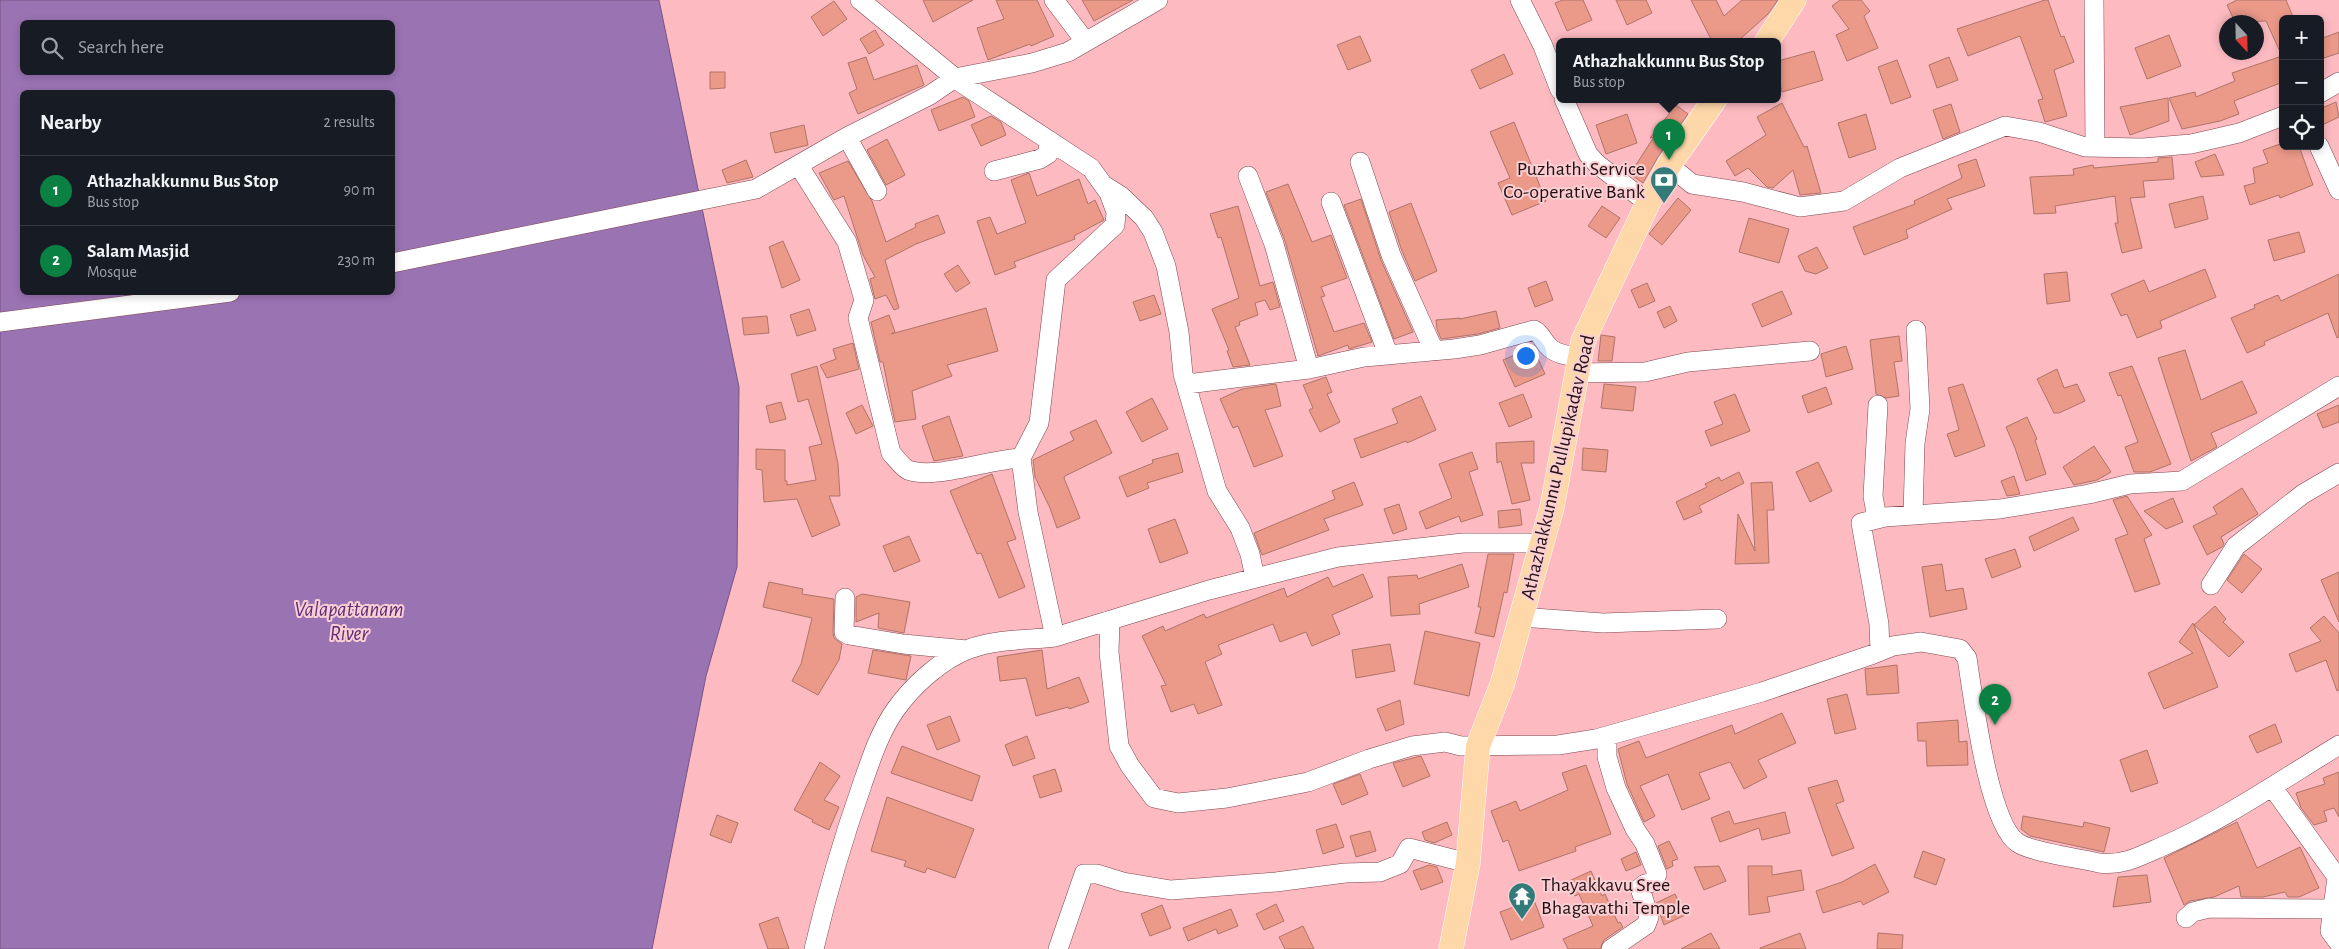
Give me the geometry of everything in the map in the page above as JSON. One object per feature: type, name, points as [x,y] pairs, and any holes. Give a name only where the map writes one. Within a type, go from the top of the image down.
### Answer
[{"type":"main road","points":[[1768,38],[1794,0]]},
{"type":"main road","name":"Athazhakkunnu Pullupikadav Road","points":[[1451,949],[1468,863],[1478,746],[1502,685],[1552,507],[1583,341],[1648,203],[1669,166],[1712,103]]},
{"type":"street","points":[[860,0],[955,78],[1091,168],[1102,184],[1116,212],[1115,225],[1056,280],[1039,423],[1021,458],[1028,512],[1055,637]]},
{"type":"street","points":[[1054,0],[1085,41]]},
{"type":"street","points":[[395,262],[756,189],[847,137],[930,94],[955,78],[1032,63],[1068,52],[1158,0]]},
{"type":"street","points":[[1520,0],[1543,46],[1556,80]]},
{"type":"street","points":[[2094,0],[2095,146]]},
{"type":"street","points":[[2324,90],[2339,82]]},
{"type":"street","points":[[1566,103],[1588,154],[1597,164],[1648,203]]},
{"type":"street","points":[[1669,166],[1692,184],[1742,192],[1800,207],[1844,201],[1900,168],[2004,126],[2039,132],[2085,146],[2143,148],[2191,144],[2239,133],[2279,118]]},
{"type":"street","points":[[847,137],[877,191]]},
{"type":"street","points":[[994,171],[1040,159],[1048,154],[1049,140]]},
{"type":"street","points":[[2321,150],[2339,190]]},
{"type":"street","points":[[1360,162],[1391,255],[1434,351]]},
{"type":"street","points":[[799,166],[847,242],[864,300],[858,318],[891,453],[907,470],[928,472],[1002,458],[1021,458]]},
{"type":"street","points":[[1248,176],[1274,244],[1309,369]]},
{"type":"street","points":[[1102,184],[1121,196],[1139,213],[1152,232],[1166,266],[1173,295],[1187,384],[1217,491],[1240,528],[1250,554],[1255,578]]},
{"type":"street","points":[[1331,202],[1388,354]]},
{"type":"street","points":[[0,322],[207,295]]},
{"type":"street","points":[[1187,384],[1309,369],[1388,354],[1480,345],[1534,330],[1540,333],[1549,347],[1579,366],[1644,372],[1688,362],[1810,351]]},
{"type":"street","points":[[1913,515],[1915,443],[1920,409],[1916,330]]},
{"type":"street","points":[[1880,651],[1876,602],[1861,523],[1877,519],[1913,515],[1931,516],[2000,509],[2130,484],[2182,481],[2339,386]]},
{"type":"street","points":[[1877,519],[1873,496],[1878,404]]},
{"type":"street","points":[[2211,585],[2236,546],[2303,494],[2339,473]]},
{"type":"street","points":[[814,949],[830,879],[874,752],[885,728],[895,709],[910,692],[936,669],[967,650],[990,643],[1055,637],[1255,578],[1338,557],[1463,543],[1541,544]]},
{"type":"street","points":[[845,598],[844,632],[849,635],[903,644],[967,650]]},
{"type":"street","points":[[1521,617],[1603,623],[1718,619]]},
{"type":"street","points":[[1110,620],[1109,652],[1119,746],[1130,766],[1154,798],[1178,803],[1227,798],[1308,782],[1369,759],[1412,746],[1445,742],[1461,746],[1558,745],[1607,736],[1762,692],[1893,646],[1921,642],[1960,649],[1967,658],[1984,757],[1997,806],[2010,835],[2026,847],[2099,863],[2120,863],[2193,833],[2273,788],[2339,745]]},
{"type":"street","points":[[1607,736],[1607,756],[1616,788],[1628,816],[1645,844],[1657,874],[1654,882],[1645,884],[1640,888],[1650,916],[1646,924],[1610,949]]},
{"type":"street","points":[[2273,788],[2337,877],[2330,930],[2339,943]]},
{"type":"street","points":[[1058,949],[1084,874],[1097,874],[1123,882],[1171,890],[1276,882],[1344,872],[1380,872],[1400,864],[1409,848],[1468,863]]},
{"type":"street","points":[[2186,918],[2194,912],[2209,908],[2332,909]]},
{"type":"water","name":"Valapattanam River","points":[[0,0],[659,0],[739,387],[737,567],[706,676],[652,949],[0,949]]},
{"type":"building","points":[[923,0],[973,0],[933,22]]},
{"type":"building","points":[[996,0],[1037,0],[1054,36],[1031,46],[1030,44],[988,60],[977,28],[1004,19]]},
{"type":"building","points":[[1082,0],[1133,0],[1094,21]]},
{"type":"building","points":[[1563,0],[1583,0],[1592,20],[1567,31],[1555,3]]},
{"type":"building","points":[[1616,0],[1646,0],[1652,13],[1627,25]]},
{"type":"building","points":[[1691,0],[1716,0],[1724,16],[1742,0],[1778,0],[1768,14],[1741,38],[1710,38]]},
{"type":"building","points":[[1840,0],[1861,0],[1870,11],[1864,16],[1878,48],[1847,61],[1836,35],[1849,29],[1832,6]]},
{"type":"building","points":[[2048,0],[2061,37],[2064,36],[2074,62],[2054,70],[2067,116],[2045,122],[2038,100],[2043,99],[2020,36],[1968,56],[1957,29]]},
{"type":"building","points":[[2237,0],[2286,0],[2292,15],[2279,15],[2279,49],[2266,21],[2264,21],[2264,15],[2232,15],[2227,5]]},
{"type":"building","points":[[834,1],[847,19],[823,36],[811,17]]},
{"type":"building","points":[[875,30],[884,45],[869,54],[860,39]]},
{"type":"building","points":[[2339,32],[2339,53],[2324,58],[2324,38]]},
{"type":"building","points":[[2169,35],[2181,66],[2147,79],[2135,48]]},
{"type":"building","points":[[1360,36],[1371,61],[1348,70],[1337,45]]},
{"type":"building","points":[[1814,51],[1823,80],[1782,92],[1781,60]]},
{"type":"building","points":[[1504,54],[1513,74],[1480,89],[1471,70]]},
{"type":"building","points":[[866,57],[874,80],[917,65],[924,85],[858,114],[849,93],[857,89],[848,63]]},
{"type":"building","points":[[1949,57],[1958,80],[1937,88],[1929,65]]},
{"type":"building","points":[[2279,57],[2279,84],[2234,101],[2239,114],[2220,121],[2182,129],[2169,98],[2195,92],[2196,97],[2235,81],[2232,73]]},
{"type":"building","points":[[1897,60],[1911,97],[1891,104],[1878,67]]},
{"type":"building","points":[[710,72],[725,72],[725,88],[710,89]]},
{"type":"building","points":[[963,97],[969,101],[975,117],[939,131],[931,110]]},
{"type":"building","points":[[2168,98],[2169,121],[2130,135],[2120,107]]},
{"type":"building","points":[[2336,102],[2339,117],[2324,124],[2324,107]]},
{"type":"building","points":[[1782,103],[1804,147],[1807,146],[1821,193],[1800,195],[1793,170],[1773,188],[1767,187],[1748,168],[1735,176],[1726,161],[1766,135],[1757,117]]},
{"type":"building","points":[[1951,104],[1960,132],[1943,139],[1933,110]]},
{"type":"building","points":[[1676,105],[1688,114],[1658,157],[1643,183],[1630,174],[1654,137],[1650,138]]},
{"type":"building","points":[[1627,114],[1637,143],[1606,154],[1596,125]]},
{"type":"building","points":[[1866,114],[1876,149],[1849,158],[1838,123]]},
{"type":"building","points":[[991,116],[1001,122],[1006,135],[981,146],[971,125]]},
{"type":"building","points":[[1514,122],[1546,201],[1512,215],[1498,183],[1510,178],[1490,132]]},
{"type":"building","points":[[804,125],[808,145],[775,153],[770,133]]},
{"type":"building","points":[[887,139],[905,175],[886,185],[867,150]]},
{"type":"building","points":[[2279,144],[2279,150],[2300,150],[2313,185],[2280,198],[2279,195],[2250,205],[2244,186],[2255,183],[2253,168],[2268,163],[2263,150]]},
{"type":"building","points":[[2215,154],[2224,175],[2201,177],[2195,162]]},
{"type":"building","points":[[2172,157],[2174,179],[2143,181],[2145,197],[2130,198],[2142,248],[2122,253],[2115,223],[2118,223],[2115,196],[2055,206],[2056,213],[2034,214],[2030,177],[2074,175],[2073,169],[2093,165],[2094,168],[2158,162],[2158,158]]},
{"type":"building","points":[[1976,159],[1985,186],[1947,199],[1952,209],[1906,230],[1908,238],[1864,255],[1853,227],[1915,204],[1914,201],[1962,178],[1958,165]]},
{"type":"building","points":[[746,160],[753,177],[727,183],[722,170]]},
{"type":"building","points":[[848,161],[872,201],[886,242],[916,227],[915,224],[938,215],[945,233],[916,244],[885,260],[899,308],[894,310],[886,295],[875,299],[870,279],[875,277],[863,255],[844,196],[834,200],[819,173]]},
{"type":"building","points":[[1029,173],[1037,196],[1079,179],[1088,204],[1095,200],[1104,220],[1074,236],[1075,239],[1014,262],[1016,267],[995,275],[977,221],[990,217],[997,234],[1026,223],[1011,180]]},
{"type":"building","points":[[1288,184],[1312,242],[1331,235],[1347,278],[1321,287],[1325,296],[1321,297],[1334,332],[1364,323],[1372,342],[1349,349],[1348,345],[1318,356],[1285,241],[1266,192]]},
{"type":"building","points":[[2203,196],[2208,219],[2175,228],[2169,204]]},
{"type":"building","points":[[1678,198],[1691,210],[1662,245],[1649,234]]},
{"type":"building","points":[[1361,199],[1381,260],[1413,332],[1394,339],[1344,205]]},
{"type":"building","points":[[1411,203],[1437,271],[1415,281],[1402,251],[1389,212]]},
{"type":"building","points":[[1238,206],[1260,286],[1273,282],[1280,307],[1270,310],[1265,300],[1255,303],[1258,315],[1239,322],[1240,325],[1235,327],[1250,365],[1233,367],[1227,351],[1229,350],[1212,309],[1239,298],[1221,237],[1218,238],[1210,214]]},
{"type":"building","points":[[1602,206],[1620,218],[1606,238],[1588,226]]},
{"type":"building","points":[[1749,218],[1789,229],[1779,263],[1739,252]]},
{"type":"building","points":[[2299,232],[2305,252],[2274,261],[2268,240]]},
{"type":"building","points":[[783,241],[800,280],[782,288],[769,247]]},
{"type":"building","points":[[1817,247],[1828,268],[1816,274],[1805,271],[1798,256]]},
{"type":"building","points":[[958,265],[970,283],[956,292],[944,274]]},
{"type":"building","points":[[2205,269],[2216,297],[2160,321],[2162,328],[2137,338],[2127,314],[2121,316],[2111,294],[2144,280],[2149,292]]},
{"type":"building","points":[[2067,272],[2070,301],[2047,304],[2044,274]]},
{"type":"building","points":[[2339,274],[2339,337],[2337,338],[2328,313],[2264,342],[2265,345],[2247,353],[2231,318],[2255,308],[2254,305],[2278,295],[2281,301]]},
{"type":"building","points":[[1546,281],[1553,300],[1535,307],[1528,288]]},
{"type":"building","points":[[1647,283],[1655,301],[1639,308],[1631,290]]},
{"type":"building","points":[[1782,291],[1792,314],[1762,327],[1752,304]]},
{"type":"building","points":[[1154,295],[1161,314],[1140,321],[1133,302]]},
{"type":"building","points":[[1670,306],[1677,321],[1664,328],[1657,312]]},
{"type":"building","points":[[986,308],[998,351],[947,365],[952,376],[912,391],[916,419],[895,422],[883,362],[880,362],[871,322],[889,315],[895,332],[891,334]]},
{"type":"building","points":[[809,309],[816,330],[797,336],[790,315]]},
{"type":"building","points":[[1496,311],[1500,328],[1478,334],[1441,339],[1436,320],[1460,319]]},
{"type":"building","points":[[767,316],[769,333],[744,335],[742,318]]},
{"type":"building","points":[[1601,335],[1615,337],[1612,361],[1598,361]]},
{"type":"building","points":[[1899,336],[1902,361],[1894,362],[1899,396],[1886,398],[1876,394],[1870,340]]},
{"type":"building","points":[[853,343],[859,369],[827,378],[820,365],[836,359],[833,349]]},
{"type":"building","points":[[1846,346],[1853,369],[1826,377],[1821,354]]},
{"type":"building","points":[[1533,347],[1545,374],[1515,387],[1503,360]]},
{"type":"building","points":[[2185,350],[2201,400],[2242,381],[2257,413],[2211,433],[2217,447],[2191,461],[2158,358]]},
{"type":"building","points":[[817,366],[838,464],[840,496],[829,496],[840,525],[812,537],[797,499],[764,502],[762,470],[756,469],[756,449],[785,450],[785,481],[787,481],[787,485],[816,480],[809,447],[822,444],[808,399],[798,402],[791,374]]},
{"type":"building","points":[[2132,366],[2171,464],[2150,472],[2134,472],[2125,447],[2138,442],[2121,395],[2118,396],[2109,373]]},
{"type":"building","points":[[2057,369],[2064,388],[2077,384],[2085,401],[2059,413],[2054,413],[2037,379]]},
{"type":"building","points":[[1326,377],[1332,392],[1327,394],[1340,422],[1320,432],[1309,410],[1313,408],[1303,385]]},
{"type":"building","points":[[1276,384],[1281,406],[1265,410],[1283,456],[1254,467],[1238,426],[1233,428],[1220,399],[1242,389]]},
{"type":"building","points":[[1604,384],[1636,387],[1633,411],[1601,408]]},
{"type":"building","points":[[1963,384],[1985,446],[1955,457],[1947,434],[1959,430],[1948,388]]},
{"type":"building","points":[[1826,387],[1832,404],[1808,413],[1802,396]]},
{"type":"building","points":[[1523,394],[1532,417],[1509,427],[1499,403]]},
{"type":"building","points":[[1735,394],[1750,431],[1711,446],[1705,431],[1723,424],[1714,402]]},
{"type":"building","points":[[1421,396],[1436,430],[1407,443],[1406,441],[1361,458],[1354,439],[1398,423],[1392,409]]},
{"type":"building","points":[[1152,398],[1168,429],[1142,442],[1126,412]]},
{"type":"building","points":[[781,402],[786,419],[770,423],[766,406]]},
{"type":"building","points":[[862,405],[873,426],[856,434],[846,413]]},
{"type":"building","points":[[2339,405],[2339,422],[2323,428],[2317,414]]},
{"type":"building","points":[[949,416],[963,456],[934,461],[922,426]]},
{"type":"building","points":[[2027,417],[2037,439],[2035,440],[2046,474],[2026,481],[2006,427]]},
{"type":"building","points":[[1096,420],[1112,453],[1065,476],[1064,478],[1080,518],[1057,528],[1035,477],[1033,460],[1074,440],[1070,432]]},
{"type":"building","points":[[1534,441],[1534,463],[1521,463],[1530,500],[1512,504],[1501,461],[1497,463],[1496,443]]},
{"type":"building","points":[[2094,446],[2111,472],[2097,480],[2074,485],[2063,467]]},
{"type":"building","points":[[1583,448],[1608,450],[1606,472],[1582,470]]},
{"type":"building","points":[[1472,452],[1478,469],[1469,472],[1483,515],[1461,522],[1459,516],[1426,529],[1419,512],[1452,498],[1439,464]]},
{"type":"building","points":[[1178,453],[1183,472],[1147,483],[1149,488],[1127,497],[1119,477],[1153,463],[1152,460]]},
{"type":"building","points":[[1818,462],[1832,491],[1810,502],[1796,472]]},
{"type":"building","points":[[1739,472],[1744,483],[1699,506],[1702,512],[1684,520],[1676,502],[1707,487],[1705,484],[1719,477],[1721,481]]},
{"type":"building","points":[[992,474],[1016,539],[1007,542],[1025,587],[999,598],[981,553],[977,554],[950,491]]},
{"type":"building","points":[[2014,476],[2020,494],[2007,496],[2001,481]]},
{"type":"building","points":[[1354,482],[1363,505],[1324,519],[1329,530],[1262,555],[1254,533],[1335,499],[1332,491]]},
{"type":"building","points":[[1772,482],[1774,510],[1767,510],[1769,563],[1735,564],[1738,514],[1755,551],[1751,483]]},
{"type":"building","points":[[2242,488],[2258,514],[2221,537],[2224,544],[2222,547],[2207,555],[2193,526],[2217,514],[2213,507]]},
{"type":"building","points":[[2127,496],[2152,535],[2144,539],[2160,584],[2135,592],[2115,539],[2128,534],[2113,500]]},
{"type":"building","points":[[2173,498],[2183,522],[2166,529],[2144,511]]},
{"type":"building","points":[[1399,504],[1407,529],[1393,534],[1384,509]]},
{"type":"building","points":[[1520,509],[1522,525],[1499,528],[1498,511]]},
{"type":"building","points":[[2073,517],[2079,530],[2034,551],[2029,537]]},
{"type":"building","points":[[1175,519],[1188,553],[1160,563],[1148,529]]},
{"type":"building","points":[[909,536],[920,561],[894,572],[883,546]]},
{"type":"building","points":[[2015,549],[2021,567],[1992,578],[1985,559]]},
{"type":"building","points":[[1488,554],[1514,554],[1507,593],[1504,592],[1494,637],[1475,633],[1481,607],[1478,607]]},
{"type":"building","points":[[2244,554],[2262,569],[2242,593],[2227,580]]},
{"type":"building","points":[[1462,564],[1469,587],[1419,604],[1420,614],[1391,616],[1388,577],[1417,575],[1418,579]]},
{"type":"building","points":[[1942,564],[1946,591],[1963,588],[1967,609],[1930,617],[1922,567]]},
{"type":"building","points":[[2339,572],[2339,622],[2321,580]]},
{"type":"building","points":[[1363,574],[1373,597],[1332,615],[1340,634],[1312,646],[1306,632],[1280,642],[1273,624],[1218,645],[1222,654],[1205,662],[1222,705],[1198,714],[1194,704],[1171,712],[1161,686],[1166,685],[1142,636],[1163,626],[1165,631],[1204,614],[1206,618],[1284,588],[1287,597],[1328,577],[1333,587]]},
{"type":"building","points":[[769,582],[803,589],[802,594],[834,599],[834,638],[842,644],[839,660],[818,695],[792,681],[801,664],[812,618],[763,607]]},
{"type":"building","points":[[862,594],[910,602],[904,633],[878,628],[879,613],[856,622],[856,597]]},
{"type":"building","points":[[2215,606],[2226,619],[2223,622],[2244,642],[2229,657],[2194,625]]},
{"type":"building","points":[[2324,616],[2339,633],[2339,690],[2337,691],[2326,660],[2296,672],[2289,654],[2321,641],[2310,628]]},
{"type":"building","points":[[2193,623],[2218,687],[2164,709],[2148,673],[2193,653],[2179,642]]},
{"type":"building","points":[[1425,631],[1480,643],[1469,696],[1414,684]]},
{"type":"building","points":[[1390,644],[1395,671],[1356,678],[1352,650]]},
{"type":"building","points":[[873,650],[911,656],[906,680],[868,673]]},
{"type":"building","points":[[1042,650],[1047,689],[1079,677],[1089,702],[1069,709],[1068,707],[1036,716],[1026,678],[1000,681],[997,657]]},
{"type":"building","points":[[1897,665],[1899,693],[1867,695],[1865,669]]},
{"type":"building","points":[[1847,694],[1856,729],[1835,734],[1827,699]]},
{"type":"building","points":[[1400,700],[1404,724],[1386,731],[1377,709]]},
{"type":"building","points":[[1782,713],[1796,743],[1758,760],[1767,777],[1744,789],[1730,762],[1699,773],[1710,799],[1682,810],[1668,774],[1640,786],[1655,816],[1644,822],[1627,784],[1618,749],[1639,741],[1646,758],[1732,725],[1735,734]]},
{"type":"building","points":[[950,716],[960,741],[937,750],[927,725]]},
{"type":"building","points":[[1958,720],[1959,742],[1967,741],[1968,765],[1927,766],[1926,741],[1918,741],[1917,723]]},
{"type":"building","points":[[2275,724],[2282,742],[2257,753],[2249,736]]},
{"type":"building","points":[[1027,736],[1035,758],[1013,766],[1005,745]]},
{"type":"building","points":[[902,746],[980,776],[972,801],[891,773]]},
{"type":"building","points":[[2147,750],[2158,783],[2131,792],[2120,760]]},
{"type":"building","points":[[1421,756],[1430,776],[1403,787],[1393,763]]},
{"type":"building","points":[[820,762],[840,776],[824,800],[839,807],[829,830],[794,810]]},
{"type":"building","points":[[1586,765],[1611,834],[1575,847],[1576,851],[1519,871],[1508,840],[1503,842],[1491,811],[1516,801],[1520,811],[1568,790],[1562,773]]},
{"type":"building","points":[[1055,769],[1062,791],[1040,798],[1033,776]]},
{"type":"building","points":[[2339,772],[2339,817],[2334,808],[2324,811],[2327,821],[2314,825],[2301,808],[2296,793],[2325,784],[2323,778]]},
{"type":"building","points":[[1360,774],[1368,794],[1342,805],[1333,784]]},
{"type":"building","points":[[1837,780],[1844,801],[1836,804],[1854,848],[1832,856],[1808,788]]},
{"type":"building","points":[[887,797],[974,829],[955,878],[927,868],[925,873],[904,866],[906,861],[871,851]]},
{"type":"building","points":[[1729,811],[1734,824],[1785,812],[1790,833],[1762,840],[1759,828],[1720,842],[1711,818]]},
{"type":"building","points":[[717,815],[738,823],[731,843],[710,835]]},
{"type":"building","points":[[2023,816],[2083,827],[2084,822],[2110,828],[2104,852],[2030,836],[2021,829]]},
{"type":"building","points":[[1447,822],[1452,835],[1434,843],[1425,840],[1422,832]]},
{"type":"building","points":[[2237,822],[2257,868],[2300,847],[2319,888],[2299,897],[2288,897],[2285,892],[2263,897],[2241,897],[2239,886],[2214,897],[2190,901],[2184,905],[2164,858]]},
{"type":"building","points":[[1336,824],[1344,847],[1323,854],[1316,830]]},
{"type":"building","points":[[1370,831],[1376,851],[1356,857],[1350,836]]},
{"type":"building","points":[[1669,841],[1678,859],[1672,861],[1673,866],[1667,869],[1658,846]]},
{"type":"building","points":[[1923,851],[1945,859],[1936,885],[1914,877]]},
{"type":"building","points":[[1636,852],[1641,865],[1626,871],[1621,859]]},
{"type":"building","points":[[1875,864],[1889,892],[1863,905],[1861,901],[1823,913],[1816,891],[1842,882]]},
{"type":"building","points":[[1429,865],[1437,867],[1443,882],[1421,890],[1413,871]]},
{"type":"building","points":[[1719,866],[1726,881],[1704,890],[1694,867]]},
{"type":"building","points":[[1748,866],[1772,866],[1772,875],[1801,870],[1804,890],[1767,897],[1770,912],[1749,915]]},
{"type":"building","points":[[1591,871],[1602,896],[1605,894],[1618,923],[1620,922],[1623,927],[1604,940],[1600,949],[1568,949],[1563,939],[1593,926],[1579,894],[1575,896],[1569,881]]},
{"type":"building","points":[[2147,875],[2151,902],[2113,907],[2118,877]]},
{"type":"building","points":[[1675,894],[1685,915],[1664,925],[1656,903]]},
{"type":"building","name":"Thayakkavu Sree Bhagavathi Temple","points":[[1534,900],[1544,927],[1511,940],[1500,912]]},
{"type":"building","points":[[1276,904],[1284,921],[1264,930],[1256,914]]},
{"type":"building","points":[[1162,905],[1171,928],[1150,936],[1141,914]]},
{"type":"building","points":[[1231,909],[1238,926],[1218,934],[1216,929],[1188,941],[1183,928]]},
{"type":"building","points":[[778,917],[789,949],[768,949],[759,924]]},
{"type":"building","points":[[1303,926],[1314,949],[1285,949],[1279,937]]},
{"type":"building","points":[[1711,933],[1720,949],[1681,949]]},
{"type":"building","points":[[1800,933],[1806,949],[1760,949],[1760,948]]},
{"type":"building","points":[[1878,933],[1903,935],[1902,949],[1877,949]]},
{"type":"place","name":"Athazhakkunnu Bus Stop","points":[[1669,160]]},
{"type":"place","name":"Puzhathi Service Co-operative Bank","points":[[1664,204]]},
{"type":"place","name":"Salam Masjid","points":[[1995,725]]},
{"type":"place","name":"Thayakkavu Sree Bhagavathi Temple","points":[[1522,920]]}]
